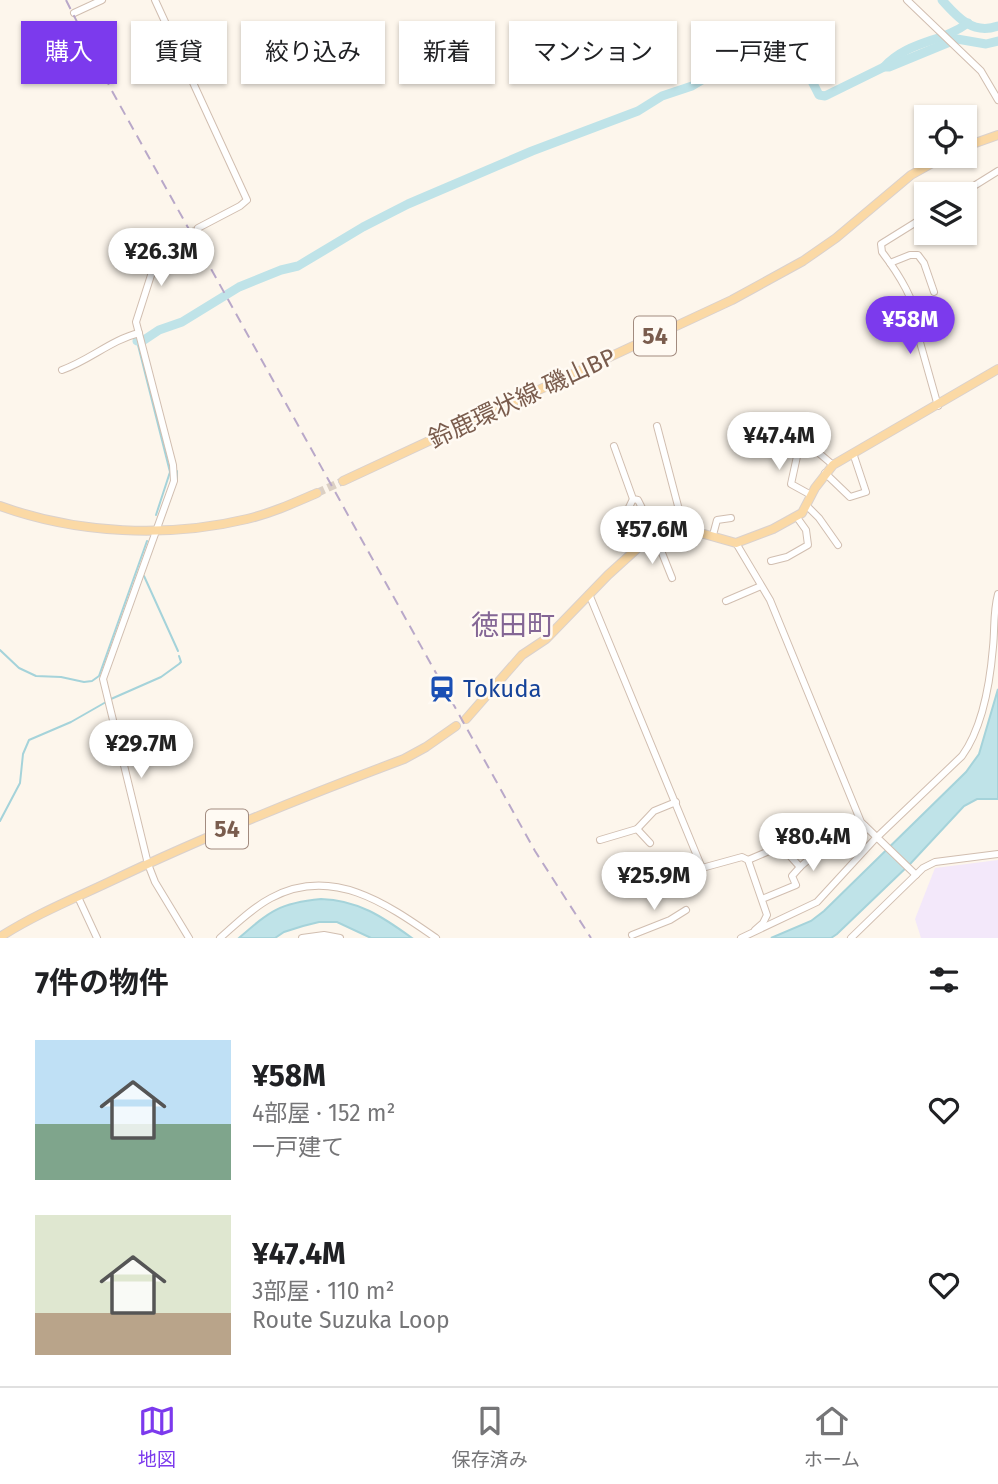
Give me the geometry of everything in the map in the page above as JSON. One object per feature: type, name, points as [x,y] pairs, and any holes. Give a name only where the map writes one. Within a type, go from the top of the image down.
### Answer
[{"type":"main road","points":[[977,142],[998,135]]},
{"type":"main road","name":"鈴鹿環状線 磯山BP","points":[[343,481],[732,300],[803,261],[836,238],[911,174],[922,168]]},
{"type":"main road","points":[[466,719],[522,655],[546,639],[629,554],[643,545],[697,532],[736,543],[773,529],[802,513],[825,472],[833,465],[998,369]]},
{"type":"main road","points":[[0,506],[68,524],[173,531],[248,519],[278,510],[317,493]]},
{"type":"main road","name":"54","points":[[0,937],[148,863],[248,820],[404,759],[456,726]]},
{"type":"street","points":[[74,13],[102,0]]},
{"type":"street","points":[[155,0],[247,200],[198,228]]},
{"type":"street","points":[[906,0],[981,71],[998,100]]},
{"type":"street","points":[[977,184],[998,171]]},
{"type":"street","points":[[914,223],[881,244],[882,252],[890,262],[918,318],[916,328],[938,406]]},
{"type":"street","points":[[185,235],[161,244],[136,322],[174,481],[103,679],[148,863],[155,882],[189,938]]},
{"type":"street","points":[[890,262],[918,255],[924,263],[934,292]]},
{"type":"street","points":[[62,370],[139,333]]},
{"type":"street","points":[[789,419],[801,438],[833,465]]},
{"type":"street","points":[[657,426],[676,500],[688,534]]},
{"type":"street","points":[[801,438],[791,484],[811,495]]},
{"type":"street","points":[[614,446],[633,499],[623,520],[635,541]]},
{"type":"street","points":[[825,472],[850,497],[866,492],[852,453]]},
{"type":"street","points":[[633,499],[638,500],[645,513],[672,578]]},
{"type":"street","points":[[806,505],[820,518],[838,545]]},
{"type":"street","points":[[771,561],[787,557],[808,545],[806,530],[796,516]]},
{"type":"street","points":[[713,535],[718,520],[731,518]]},
{"type":"street","points":[[736,543],[770,600],[861,821],[916,875]]},
{"type":"street","points":[[726,601],[761,586]]},
{"type":"street","points":[[589,594],[702,868],[742,858],[748,860],[781,846],[800,867]]},
{"type":"street","points":[[741,938],[817,902],[954,765],[973,740],[989,674],[998,594]]},
{"type":"street","points":[[600,840],[637,829],[654,811],[676,803]]},
{"type":"street","points":[[762,899],[796,884],[792,876],[800,867],[817,853],[851,838],[865,826]]},
{"type":"street","points":[[637,829],[650,843]]},
{"type":"street","points":[[851,938],[922,868],[935,862],[998,853]]},
{"type":"street","points":[[748,860],[766,918],[750,934]]},
{"type":"street","points":[[220,938],[272,897],[318,886],[347,889],[381,901],[436,938]]},
{"type":"street","points":[[78,897],[97,938]]},
{"type":"street","points":[[632,935],[670,920],[685,910]]},
{"type":"street","points":[[302,938],[324,935],[341,938]]},
{"type":"shaded area","points":[[998,860],[998,938],[921,938],[915,919],[935,868]]},
{"type":"water","points":[[998,689],[998,799],[977,799],[964,806],[911,863],[831,938],[771,938],[811,921],[824,911],[966,772],[979,754]]},
{"type":"water","points":[[321,899],[358,906],[412,938],[371,938],[337,922],[319,922],[284,932],[275,938],[239,938],[276,910],[295,903]]},
{"type":"waterway","points":[[942,0],[967,23],[981,28],[998,26]]},
{"type":"waterway","points":[[884,67],[914,46],[947,35],[968,23]]},
{"type":"waterway","points":[[137,341],[182,322],[239,287],[298,266],[408,204],[532,151],[638,111],[662,96],[692,86],[719,70],[735,66],[745,58],[782,42],[792,42],[819,95],[825,96],[884,67],[957,39],[986,44],[998,41]]},
{"type":"waterway","points":[[137,341],[170,472],[156,515]]},
{"type":"waterway","points":[[177,471],[177,480]]},
{"type":"waterway","points":[[0,650],[19,668],[36,676],[61,677],[84,682],[99,676],[147,541]]},
{"type":"waterway","points":[[144,576],[178,651]]},
{"type":"waterway","points":[[111,699],[161,677],[181,662],[179,656]]},
{"type":"waterway","points":[[0,821],[20,783],[23,754],[29,740],[71,722],[106,702]]},
{"type":"tunnel","points":[[185,235],[198,228]]},
{"type":"tunnel","points":[[317,493],[343,481]]},
{"type":"railway","points":[[66,0],[112,91],[535,851],[591,938]]},
{"type":"place","name":"Tokuda","points":[[442,689]]},
{"type":"district","name":"徳田町","points":[[513,625]]}]
